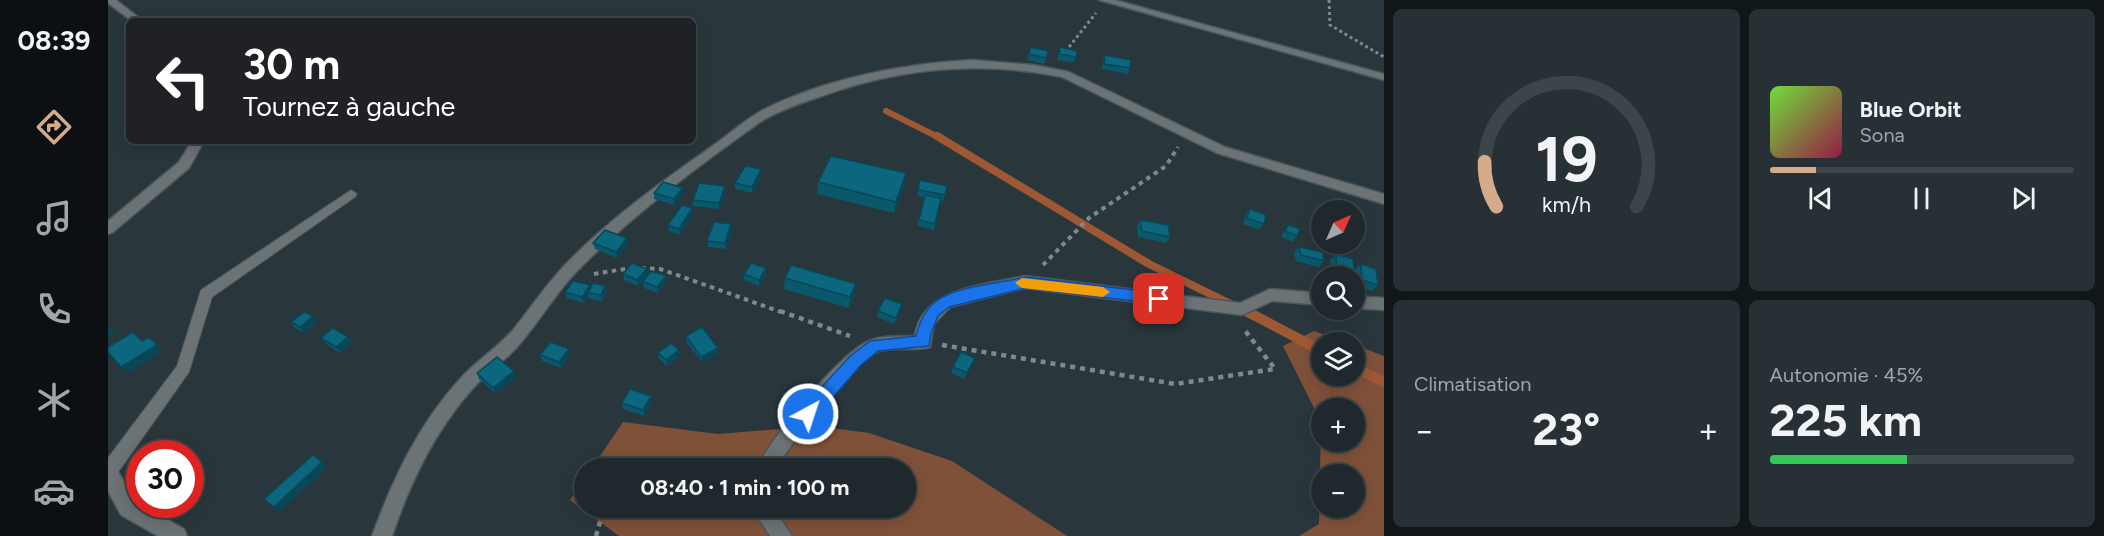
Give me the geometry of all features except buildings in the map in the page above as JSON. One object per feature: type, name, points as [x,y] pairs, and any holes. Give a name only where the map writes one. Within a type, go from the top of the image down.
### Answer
[{"type":"street","points":[[110,0],[134,18]]},
{"type":"street","points":[[1105,0],[1384,77]]},
{"type":"street","points":[[382,536],[392,506],[425,435],[469,380],[510,344],[568,271],[631,211],[768,113],[861,78],[943,63],[984,62],[1024,65],[1065,74],[1221,150],[1384,199]]},
{"type":"street","points":[[108,229],[149,192],[184,165],[196,144]]},
{"type":"street","points":[[772,458],[855,360],[875,345],[924,342],[923,334],[927,321],[944,303],[963,296],[1026,282],[1242,309],[1270,295],[1311,298]]},
{"type":"street","points":[[1365,303],[1384,304]]},
{"type":"street","points":[[108,472],[128,508],[177,536]]},
{"type":"street","points":[[769,518],[782,536]]},
{"type":"lane","points":[[108,472],[184,368],[206,294],[351,195]]},
{"type":"path","points":[[1069,47],[1105,0]]},
{"type":"path","points":[[1329,0],[1330,25],[1384,57]]},
{"type":"path","points":[[1026,282],[1097,211],[1157,174],[1177,153],[1181,131]]},
{"type":"path","points":[[591,275],[626,268],[660,269],[875,345]]},
{"type":"path","points":[[924,342],[1175,384],[1275,369],[1226,307]]},
{"type":"path","points":[[596,536],[601,518]]},
{"type":"shaded area","points":[[1311,332],[1311,386],[1365,386],[1365,349],[1384,356],[1384,536],[1299,536],[1319,524],[1319,518],[1365,518],[1365,464],[1320,464],[1320,452],[1365,452],[1365,398],[1311,398],[1311,402],[1283,346]]},
{"type":"shaded area","points":[[623,422],[718,434],[817,426],[869,433],[952,461],[1067,536],[619,536],[594,518],[916,518],[916,458],[599,458]]},
{"type":"waterway","points":[[886,111],[940,138]]},
{"type":"waterway","points":[[937,136],[1149,264],[1249,313]]},
{"type":"waterway","points":[[1246,311],[1311,345]]},
{"type":"waterway","points":[[1365,372],[1384,382]]},
{"type":"slow traffic","points":[[1022,283],[1103,292]]},
{"type":"route","points":[[808,414],[855,360],[875,345],[924,342],[923,334],[927,321],[933,313],[944,303],[963,296],[1026,282],[1159,299]]}]
